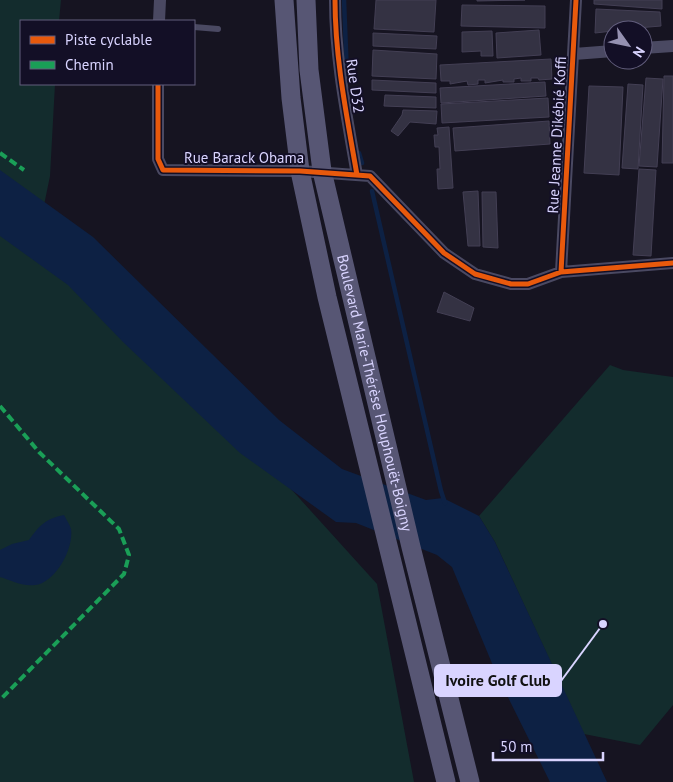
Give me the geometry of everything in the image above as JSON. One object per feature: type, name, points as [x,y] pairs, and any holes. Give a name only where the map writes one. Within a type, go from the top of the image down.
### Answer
[{"type":"main road","name":"Boulevard Marie-Thérèse Houphouët-Boigny","points":[[284,0],[291,98],[300,170],[327,298],[446,782]]},
{"type":"main road","name":"Boulevard Marie-Thérèse Houphouët-Boigny","points":[[306,0],[309,70],[322,171],[411,547],[470,782]]},
{"type":"street","points":[[158,20],[160,0]]},
{"type":"street","name":"Rue D32","points":[[335,0],[335,21],[341,80],[357,174]]},
{"type":"street","name":"Rue Jeanne Dikébié Koffi","points":[[562,272],[576,0]]},
{"type":"street","points":[[653,47],[673,46]]},
{"type":"street","points":[[574,54],[603,52]]},
{"type":"street","name":"Rue Barack Obama","points":[[158,85],[158,159],[163,170],[300,170],[357,174]]},
{"type":"street","points":[[357,174],[370,176],[444,253],[476,274],[511,284],[528,284],[562,272],[673,263]]},
{"type":"lane","points":[[195,27],[218,28]]},
{"type":"green space","points":[[0,0],[61,0],[59,20],[20,20],[20,85],[55,85],[50,176],[43,210],[176,362],[377,584],[414,782],[0,782]]},
{"type":"green space","points":[[610,365],[623,370],[673,377],[673,705],[640,745],[584,734],[495,542],[479,516]]},
{"type":"water","points":[[0,170],[93,237],[279,420],[342,469],[426,500],[443,498],[479,516],[495,542],[607,782],[550,782],[496,673],[452,567],[437,555],[356,523],[336,522],[240,453],[123,342],[68,285],[0,236]]},
{"type":"water","points":[[64,515],[71,529],[71,537],[66,555],[56,572],[42,583],[35,585],[22,584],[0,577],[0,550],[12,544],[29,540],[44,523],[52,518]]},
{"type":"building","points":[[376,0],[436,0],[434,32],[374,29]]},
{"type":"building","points":[[477,0],[525,0],[477,1]]},
{"type":"building","points":[[594,0],[662,0],[662,9],[594,4]]},
{"type":"building","points":[[462,5],[545,6],[545,28],[461,26]]},
{"type":"building","points":[[596,9],[660,12],[661,26],[653,27],[653,20],[603,20],[603,32],[595,33]]},
{"type":"building","points":[[539,30],[541,55],[497,58],[496,33]]},
{"type":"building","points":[[492,31],[493,56],[481,56],[481,51],[462,52],[462,32]]},
{"type":"building","points":[[373,33],[437,36],[436,49],[373,46]]},
{"type":"building","points":[[373,50],[437,54],[436,79],[372,76]]},
{"type":"building","points":[[551,59],[552,79],[539,80],[538,78],[531,78],[531,81],[521,81],[521,78],[514,79],[514,82],[503,82],[503,80],[485,83],[485,80],[478,80],[478,84],[468,85],[467,81],[450,84],[450,81],[441,81],[440,65]]},
{"type":"building","points":[[664,76],[673,76],[673,163],[662,163]]},
{"type":"building","points":[[646,78],[663,79],[657,167],[639,166]]},
{"type":"building","points":[[372,80],[436,83],[436,93],[372,90]]},
{"type":"building","points":[[545,82],[546,96],[441,103],[440,88]]},
{"type":"building","points":[[628,84],[643,85],[638,169],[622,168]]},
{"type":"building","points":[[589,86],[623,87],[619,175],[584,173]]},
{"type":"building","points":[[385,95],[436,97],[436,108],[384,106]]},
{"type":"building","points":[[548,98],[549,117],[442,123],[441,104]]},
{"type":"building","points":[[403,110],[437,111],[436,124],[410,122],[398,136],[391,131],[402,115]]},
{"type":"building","points":[[549,121],[550,144],[455,151],[453,128]]},
{"type":"building","points":[[449,127],[453,188],[438,189],[437,169],[440,169],[439,147],[435,147],[434,135],[438,135],[437,128]]},
{"type":"building","points":[[639,169],[656,170],[651,256],[633,255]]},
{"type":"building","points":[[478,191],[480,246],[468,246],[463,192]]},
{"type":"building","points":[[482,192],[496,192],[498,248],[483,247]]},
{"type":"building","points":[[444,292],[474,308],[470,321],[437,312]]},
{"type":"waterway","points":[[344,0],[347,76]]},
{"type":"waterway","points":[[359,153],[362,163]]},
{"type":"waterway","points":[[372,191],[445,503]]},
{"type":"marked path","points":[[0,153],[24,170]]},
{"type":"marked path","points":[[0,406],[39,452],[119,529],[129,555],[124,574],[0,700]]},
{"type":"cycle path","points":[[335,0],[339,66],[357,175]]},
{"type":"cycle path","points":[[561,272],[576,0]]},
{"type":"cycle path","points":[[158,85],[158,159],[163,170],[300,171],[370,176],[444,253],[475,274],[511,284],[528,284],[561,272],[673,263]]},
{"type":"place","name":"Ivoire Golf Club","points":[[603,624]]}]
